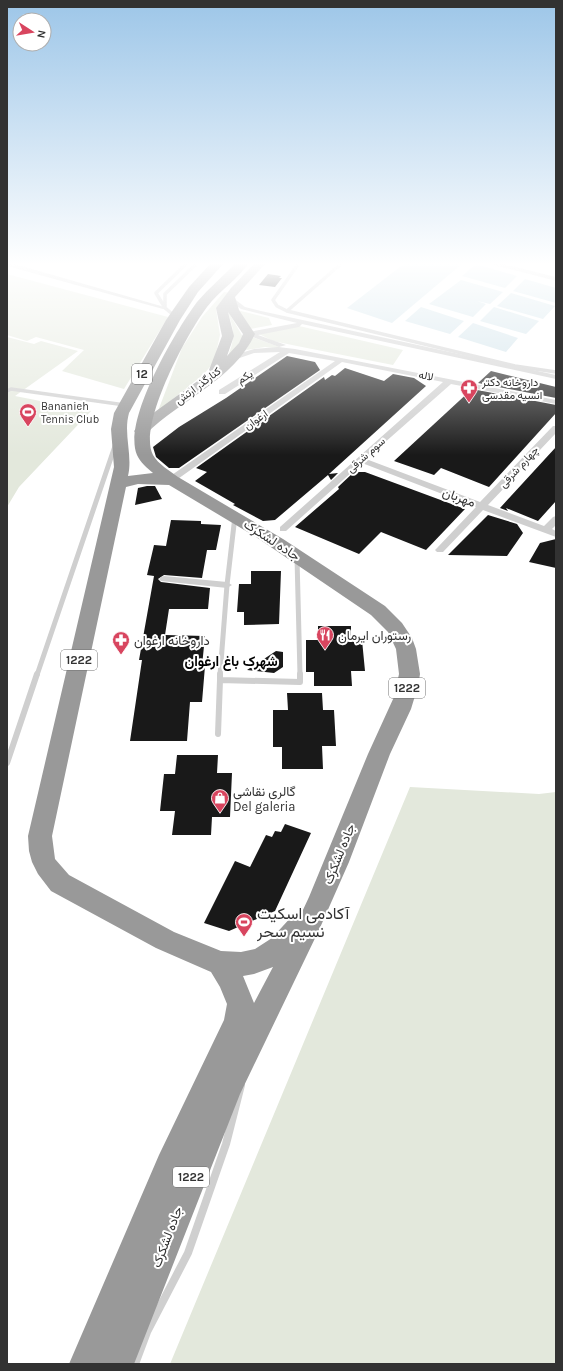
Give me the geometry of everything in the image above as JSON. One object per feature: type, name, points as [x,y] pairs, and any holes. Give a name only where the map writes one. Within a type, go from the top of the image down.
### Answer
[{"type":"highway","name":"12","points":[[119,434],[118,424],[125,405],[170,327]]},
{"type":"highway","name":"12","points":[[141,431],[159,381],[176,346],[188,327]]},
{"type":"highway","points":[[119,434],[141,431]]},
{"type":"highway","name":"جاده لشکرک","points":[[116,1364],[214,1118],[243,1051],[287,970],[322,897],[383,742],[401,706],[410,674],[409,660],[404,643],[396,627],[388,618],[367,602],[235,516],[158,470],[145,456],[142,448],[141,431]]},
{"type":"highway","name":"1222","points":[[119,434],[122,454],[120,476],[40,836],[40,853],[48,870],[60,883],[165,940],[220,964],[255,962],[275,951],[297,930],[322,897]]},
{"type":"highway","name":"1222","points":[[120,476],[132,479],[145,477],[174,480]]},
{"type":"highway","name":"جاده لشکرک","points":[[87,1364],[170,1166],[238,1022],[241,1004],[231,980],[220,964]]},
{"type":"main road","points":[[211,376],[220,360],[226,343],[226,327]]},
{"type":"main road","points":[[244,327],[248,334]]},
{"type":"main road","name":"کنارگذر ارتش","points":[[141,431],[150,422],[230,360],[243,347],[248,334]]},
{"type":"street","points":[[248,334],[289,327]]},
{"type":"street","points":[[320,327],[556,378]]},
{"type":"street","name":"لاله","points":[[248,334],[291,350],[556,402]]},
{"type":"street","name":"لاله","points":[[230,360],[242,354],[258,350],[291,350]]},
{"type":"street","name":"یکم","points":[[222,392],[291,350]]},
{"type":"street","name":"ارغوان","points":[[174,480],[341,360]]},
{"type":"street","name":"سوم شرقی","points":[[283,529],[449,381]]},
{"type":"street","name":"چهارم شرقی","points":[[440,550],[556,428]]},
{"type":"street","name":"مهربان","points":[[361,460],[556,534]]},
{"type":"street","points":[[546,530],[556,519]]},
{"type":"street","points":[[164,579],[227,585]]},
{"type":"lane","points":[[353,327],[515,366],[556,372]]},
{"type":"lane","points":[[7,392],[11,389],[125,405]]},
{"type":"lane","points":[[7,763],[119,434]]},
{"type":"lane","points":[[218,734],[220,680],[227,585],[235,516]]},
{"type":"lane","points":[[220,680],[300,682],[297,556]]},
{"type":"lane","points":[[135,1364],[147,1332],[191,1246],[226,1144],[241,1092],[243,1051]]},
{"type":"shaded area","points":[[7,327],[162,327],[124,389],[62,371],[84,350],[36,337],[27,341],[7,335]]},
{"type":"shaded area","points":[[196,327],[219,327],[220,335],[214,362],[204,374],[158,411],[182,348]]},
{"type":"shaded area","points":[[232,327],[237,327],[243,337],[240,345],[228,356],[233,337]]},
{"type":"shaded area","points":[[249,327],[261,327],[250,329]]},
{"type":"shaded area","points":[[294,327],[303,327],[403,350],[393,365],[273,341],[259,334]]},
{"type":"shaded area","points":[[426,327],[458,327],[450,334]]},
{"type":"shaded area","points":[[469,327],[485,327],[518,338],[506,352],[458,337]]},
{"type":"shaded area","points":[[501,327],[533,327],[526,334]]},
{"type":"shaded area","points":[[7,337],[34,344],[41,341],[78,351],[15,396],[91,411],[19,487],[7,507]]},
{"type":"shaded area","points":[[252,337],[285,349],[265,347],[246,350]]},
{"type":"shaded area","points":[[410,787],[539,794],[556,792],[556,1364],[170,1364]]},
{"type":"building","points":[[287,356],[315,362],[320,370],[179,468],[169,468],[156,457],[153,447],[179,427],[226,398]]},
{"type":"building","points":[[345,368],[384,381],[393,374],[414,378],[426,386],[329,474],[338,473],[331,480],[328,475],[275,520],[263,521],[233,505],[235,504],[195,481],[207,472],[196,468],[324,377],[325,380],[332,375],[335,376]]},
{"type":"building","points":[[491,371],[556,387],[556,398],[478,383]]},
{"type":"building","points":[[472,389],[556,405],[556,413],[489,487],[441,468],[434,475],[394,461]]},
{"type":"building","points":[[556,447],[556,501],[538,521],[506,508],[508,511],[500,508]]},
{"type":"building","points":[[354,472],[365,472],[465,509],[426,550],[381,532],[359,554],[295,527],[339,489],[338,487]]},
{"type":"building","points":[[155,486],[162,499],[135,505],[138,488]]},
{"type":"building","points":[[488,515],[517,524],[523,533],[507,556],[448,555]]},
{"type":"building","points":[[171,520],[201,521],[201,524],[221,525],[216,550],[207,550],[202,578],[164,575],[158,579],[161,582],[210,588],[208,609],[169,609],[165,635],[205,636],[202,666],[205,666],[202,702],[190,702],[187,741],[130,741],[142,660],[139,660],[154,576],[147,575],[154,545],[166,546]]},
{"type":"building","points":[[556,539],[556,568],[529,562],[540,543]]},
{"type":"building","points":[[251,571],[281,571],[279,624],[244,625],[244,612],[237,612],[239,584],[251,584]]},
{"type":"building","points":[[318,626],[351,626],[351,640],[362,640],[365,671],[351,671],[352,686],[314,686],[314,672],[306,672],[306,640],[318,640]]},
{"type":"building","points":[[276,651],[283,652],[283,667],[274,673],[247,670]]},
{"type":"building","points":[[287,693],[322,693],[323,710],[334,710],[336,746],[322,746],[323,769],[282,769],[282,747],[273,747],[273,710],[288,710]]},
{"type":"building","points":[[177,755],[218,755],[217,773],[232,773],[230,817],[212,817],[211,835],[172,835],[175,811],[160,811],[164,774],[175,774]]},
{"type":"building","points":[[285,824],[311,833],[275,911],[229,931],[204,923],[235,861],[250,867],[266,835],[272,837],[275,831],[281,832]]},
{"type":"place","name":"داروخانه دکتر انسیه مقدسی","points":[[469,403]]},
{"type":"place","name":"Bananieh Tennis Club","points":[[28,427]]},
{"type":"place","name":"رستوران ايرمان","points":[[325,650]]},
{"type":"place","name":"داروخانه ارغوان","points":[[121,655]]},
{"type":"place","name":"گالرى نقاشى Del galeria","points":[[220,813]]},
{"type":"place","name":"آکادمی اسکیت نسیم سحر","points":[[244,937]]},
{"type":"district","name":"شهرک باغ ارغوان","points":[[231,661]]}]
